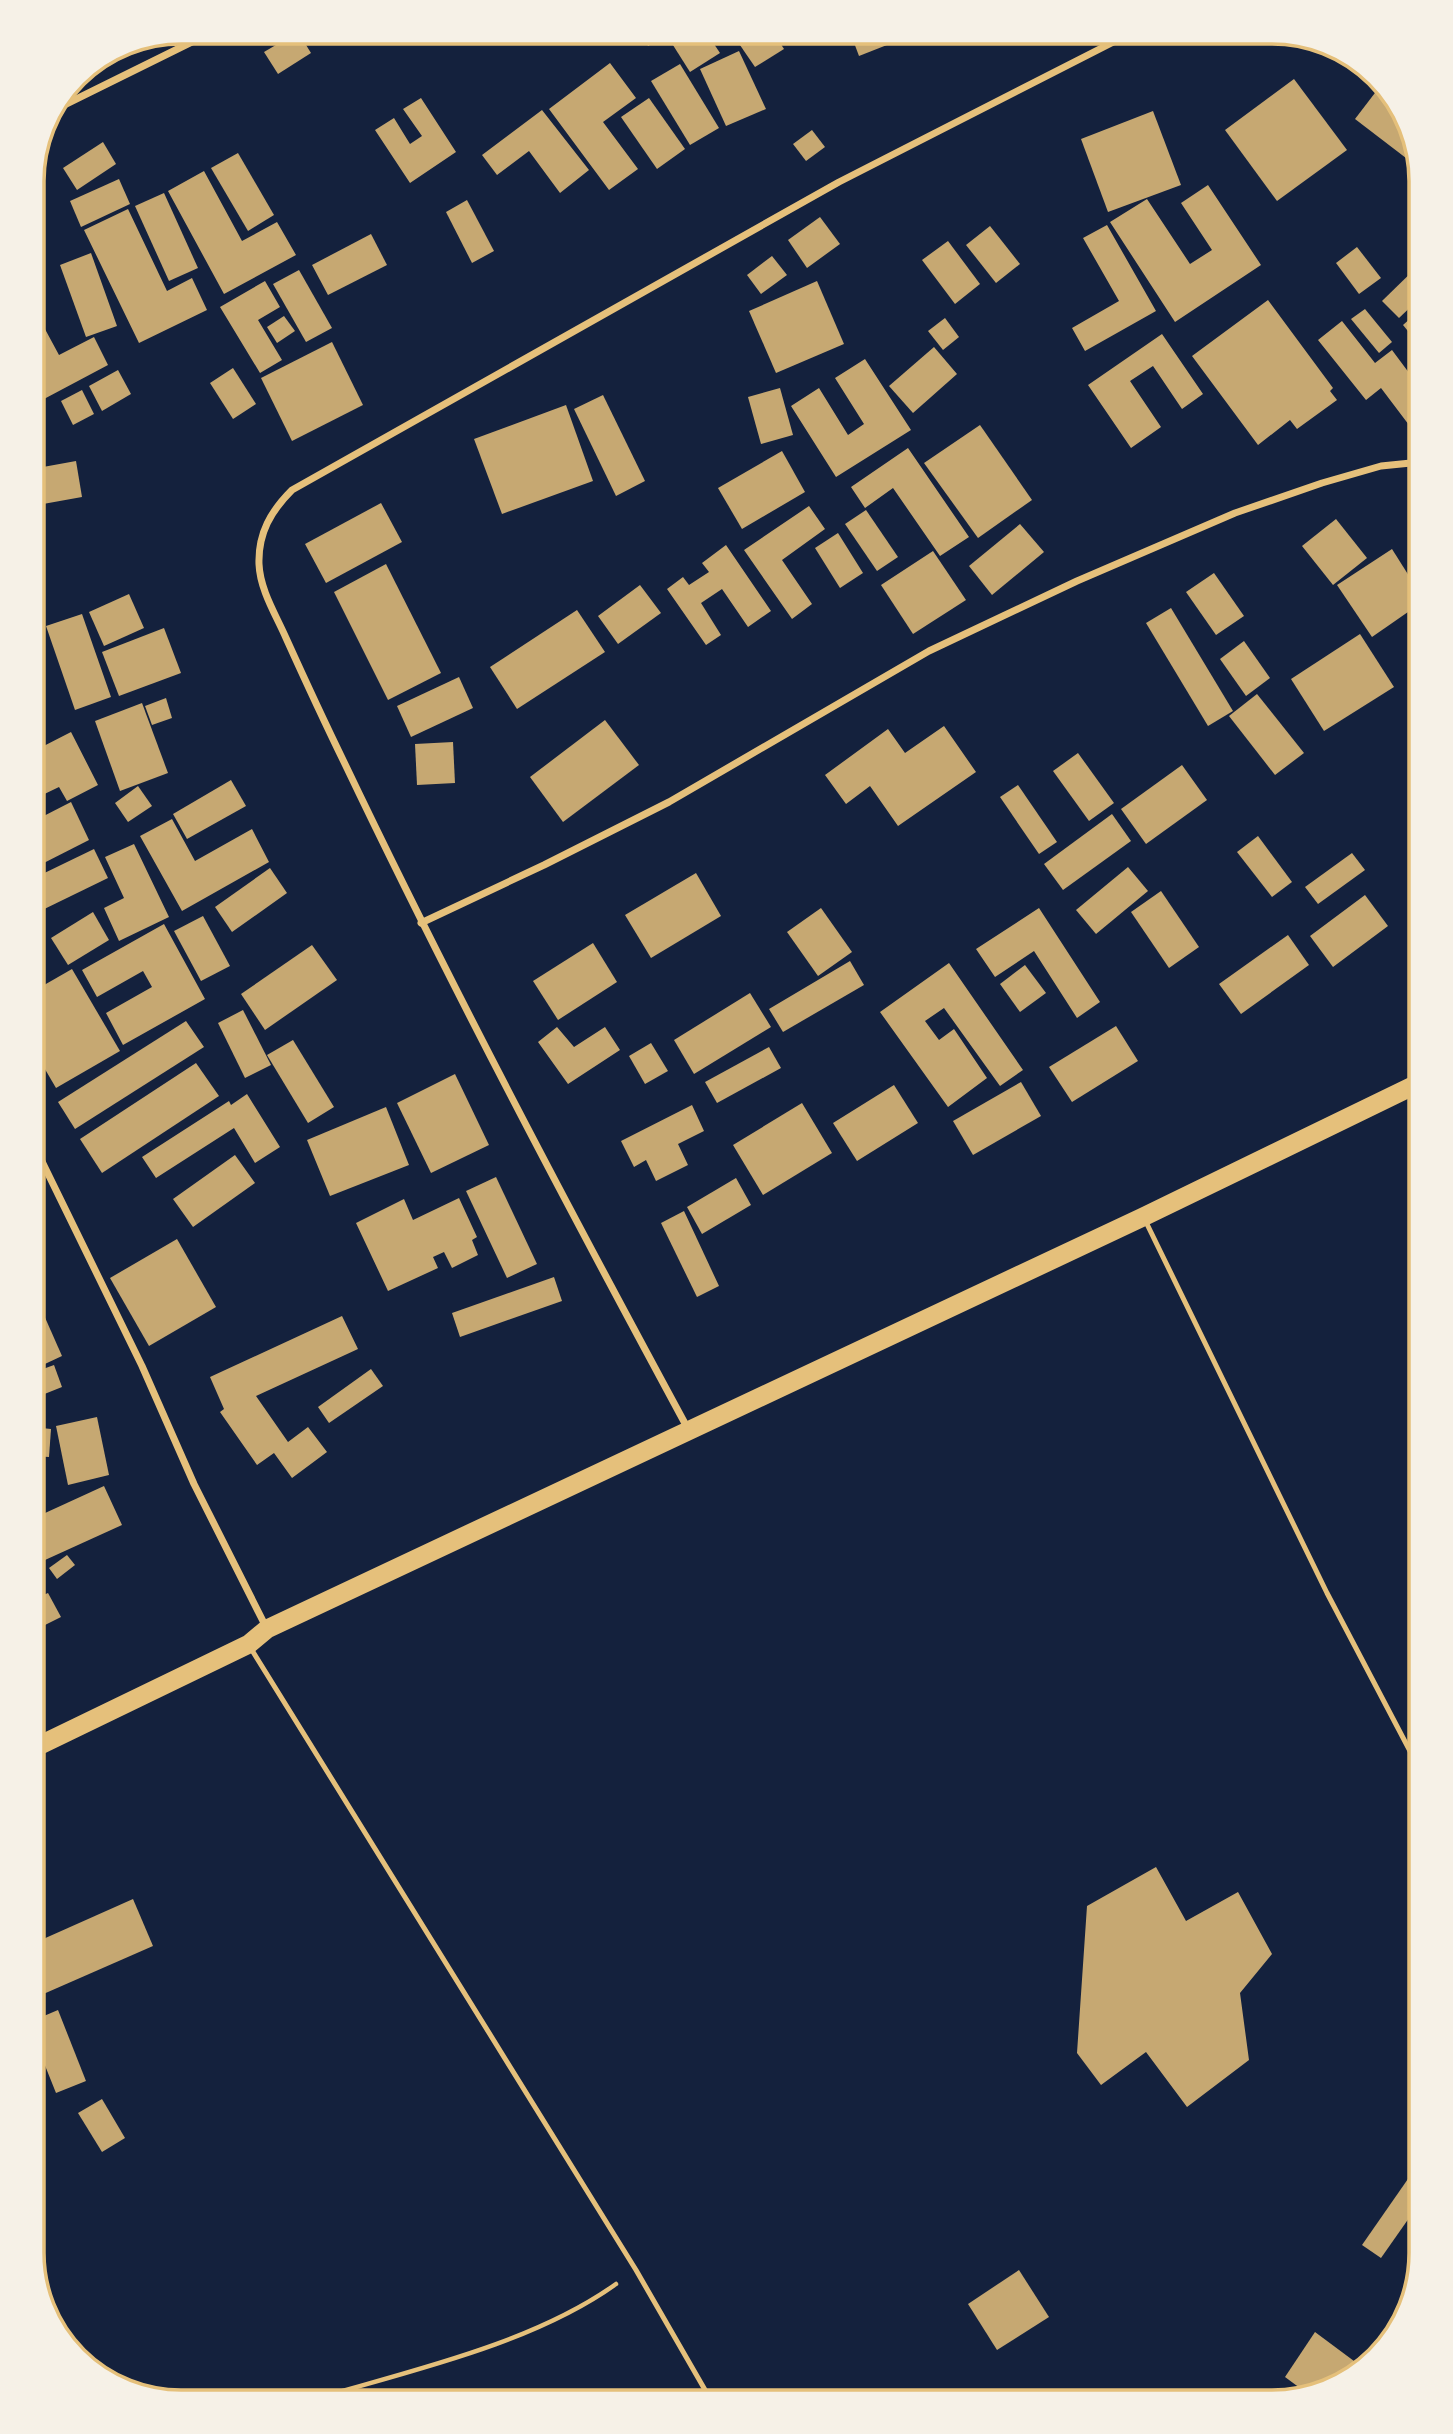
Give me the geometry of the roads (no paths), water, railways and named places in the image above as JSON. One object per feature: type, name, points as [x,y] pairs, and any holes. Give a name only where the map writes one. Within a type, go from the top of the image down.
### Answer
[{"type":"highway","points":[[44,1743],[249,1644],[267,1629],[690,1432],[1409,1088]]},
{"type":"street","points":[[68,103],[188,44]]},
{"type":"street","points":[[690,1432],[552,1177],[421,923],[321,715],[264,588],[259,564],[262,532],[276,506],[292,490],[839,182],[1109,44]]},
{"type":"street","points":[[421,923],[668,802],[929,651],[1077,581],[1235,513],[1381,466],[1409,463]]},
{"type":"street","points":[[44,1174],[142,1366],[194,1484],[267,1629]]},
{"type":"lane","points":[[1143,1217],[1326,1593],[1409,1748]]},
{"type":"lane","points":[[249,1644],[636,2270],[705,2390]]}]
